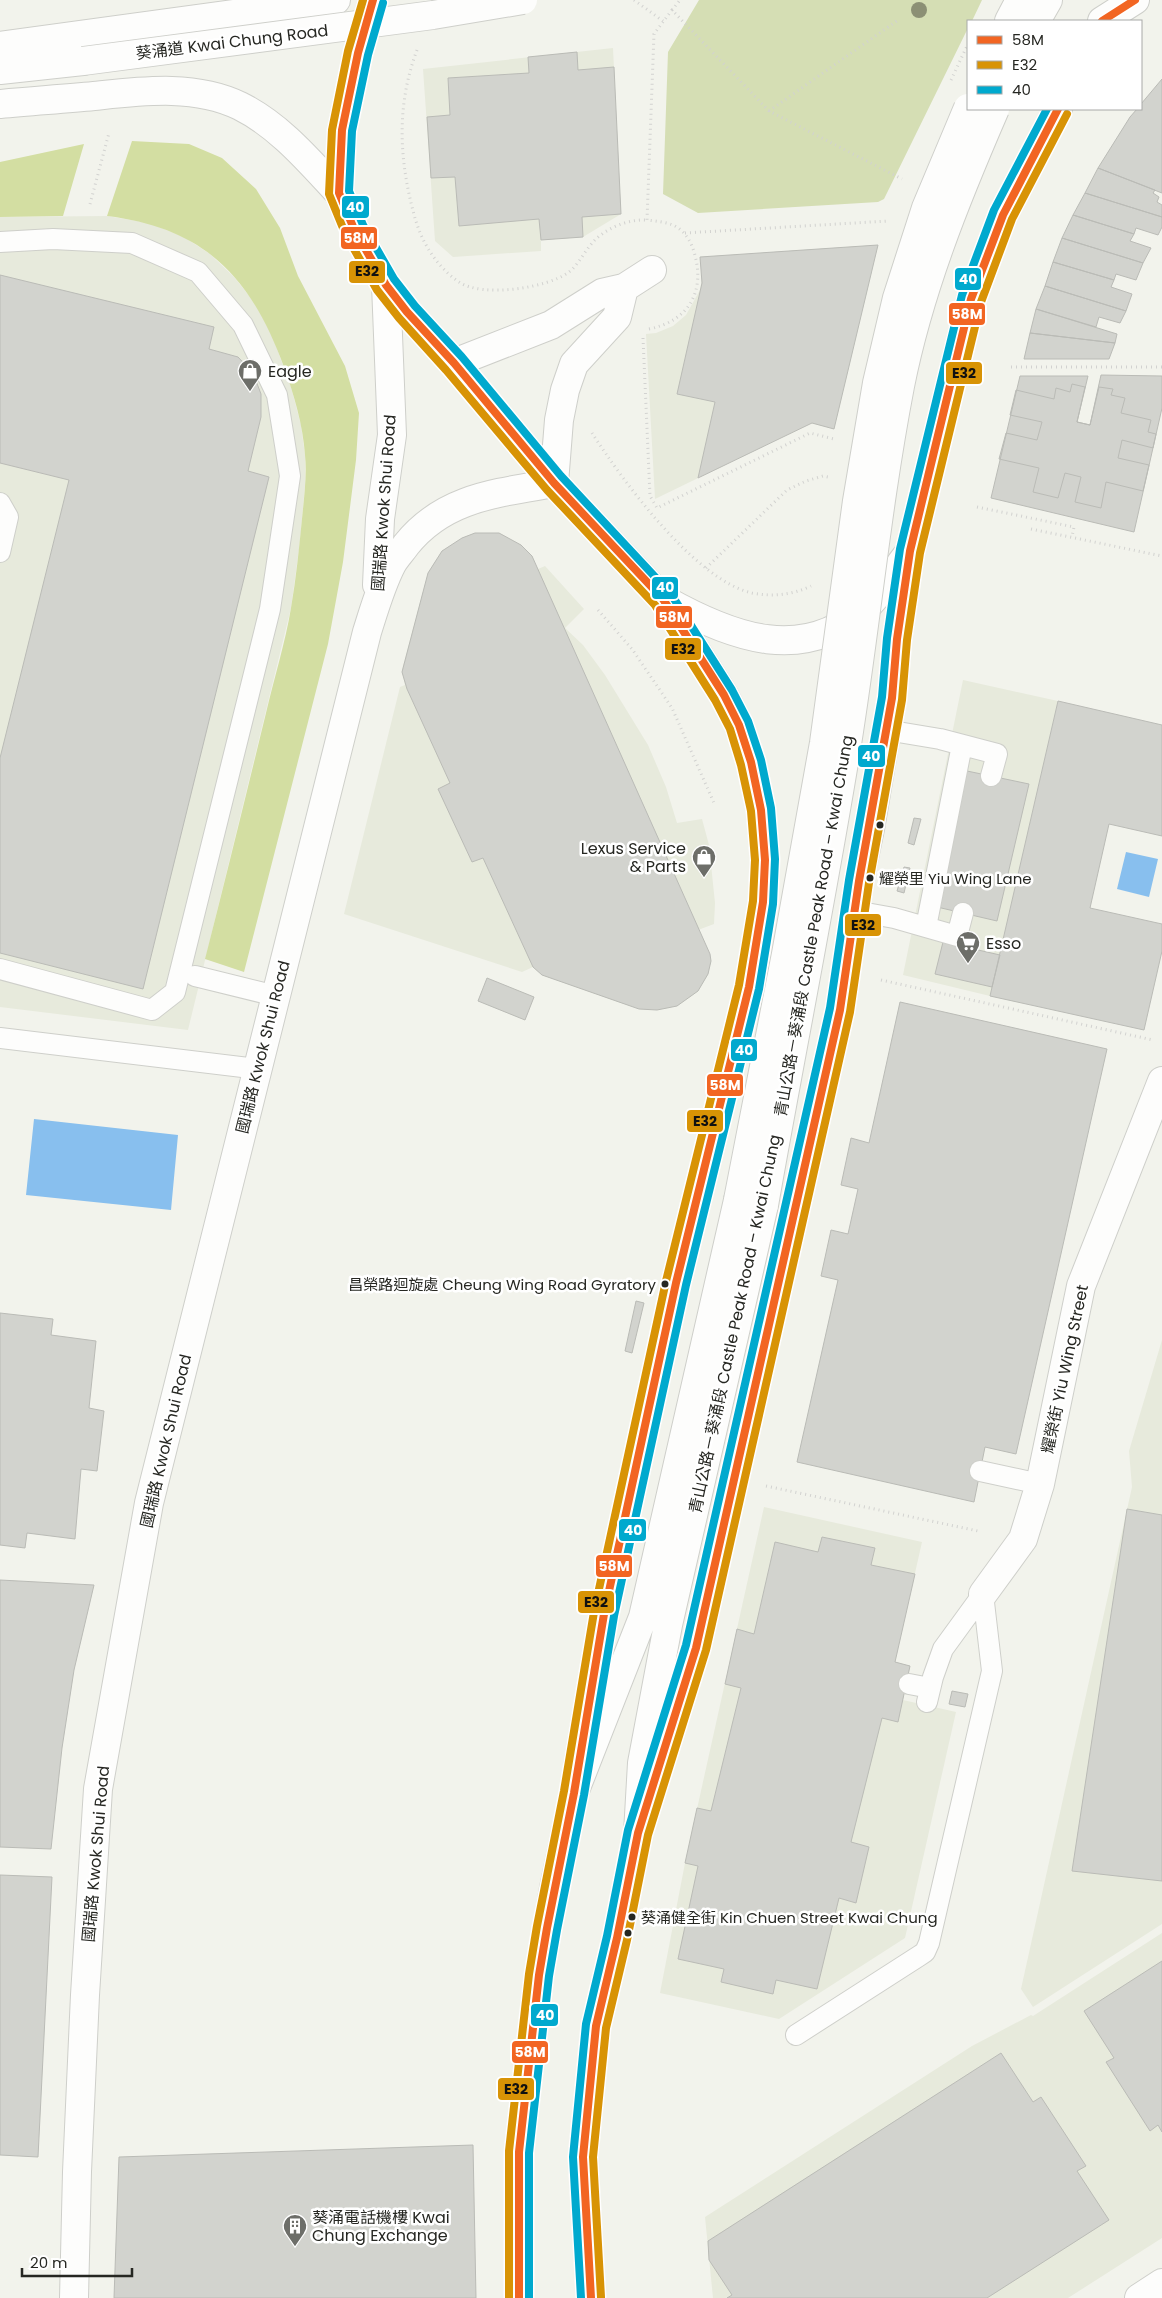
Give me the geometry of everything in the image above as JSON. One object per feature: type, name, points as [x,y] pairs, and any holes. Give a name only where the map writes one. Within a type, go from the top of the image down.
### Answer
[{"type":"main road","name":"葵涌道 Kwai Chung Road","points":[[0,70],[81,49],[336,0]]},
{"type":"main road","name":"國瑞路 Kwok Shui Road","points":[[373,0],[358,53],[342,130],[339,193],[354,229],[386,285],[407,312],[454,363]]},
{"type":"main road","name":"葵涌道 Kwai Chung Road","points":[[0,46],[81,49],[433,15],[523,0]]},
{"type":"main road","points":[[1010,20],[1020,0]]},
{"type":"main road","points":[[1037,20],[1048,0]]},
{"type":"main road","points":[[1093,0],[1102,20]]},
{"type":"main road","points":[[1103,20],[1114,0]]},
{"type":"main road","points":[[1104,20],[1135,0]]},
{"type":"main road","points":[[0,104],[153,90],[216,97],[240,106],[285,137],[339,193]]},
{"type":"main road","name":"青山公路－葵涌段 Castle Peak Road – Kwai Chung","points":[[574,1793],[643,1617],[751,1203],[786,954],[822,752],[857,501],[877,383],[900,289],[926,208],[967,110]]},
{"type":"main road","name":"青山公路－葵涌段 Castle Peak Road – Kwai Chung","points":[[638,1832],[642,1763],[668,1625],[751,1203],[847,743],[880,505],[901,385],[919,310],[941,241],[962,185],[995,110]]},
{"type":"main road","name":"青山公路－葵涌段 Castle Peak Road – Kwai Chung","points":[[591,2298],[583,2158],[596,2026],[617,1938],[638,1832],[696,1648],[840,1010],[892,698],[897,639],[910,551],[971,299],[1003,215],[1057,110]]},
{"type":"main road","points":[[454,363],[551,325],[602,293],[624,288],[652,270]]},
{"type":"main road","name":"國瑞路 Kwok Shui Road","points":[[377,602],[380,519],[392,435],[386,285]]},
{"type":"main road","points":[[554,483],[558,420],[565,390],[574,364],[617,317],[624,288]]},
{"type":"main road","name":"青山公路－葵涌段 Castle Peak Road – Kwai Chung","points":[[454,363],[554,483],[663,599],[724,695],[739,725],[751,762],[761,810],[765,860],[763,902],[749,988],[676,1283],[604,1614],[574,1793],[539,1975],[519,2152],[519,2298]]},
{"type":"main road","name":"國瑞路 Kwok Shui Road","points":[[74,2298],[77,2172],[85,1995],[98,1789],[149,1503],[367,632],[392,563],[418,530],[452,506],[504,492],[554,483]]},
{"type":"main road","name":"青山公路－葵涌段 Castle Peak Road – Kwai Chung","points":[[663,599],[696,618],[738,634],[781,641],[820,636],[853,618],[870,604],[910,551]]},
{"type":"main road","name":"耀榮街 Yiu Wing Street","points":[[983,1594],[1023,1539],[1040,1484],[1082,1286],[1162,1081]]},
{"type":"main road","points":[[1138,2298],[1162,2283]]},
{"type":"lane","points":[[0,242],[53,239],[132,244],[198,272],[243,325],[277,395],[290,476],[270,609],[175,992],[152,1010],[0,969]]},
{"type":"lane","points":[[0,503],[8,517],[0,552]]},
{"type":"lane","points":[[886,730],[997,754],[991,776]]},
{"type":"lane","points":[[926,927],[962,745]]},
{"type":"lane","points":[[855,911],[957,936],[963,913]]},
{"type":"lane","points":[[195,976],[276,996]]},
{"type":"lane","points":[[0,1038],[258,1069]]},
{"type":"lane","points":[[980,1471],[1040,1484]]},
{"type":"lane","points":[[909,1684],[928,1695],[942,1650],[983,1594]]},
{"type":"lane","points":[[796,2035],[925,1952],[930,1943],[992,1671],[983,1594]]},
{"type":"path","points":[[634,0],[663,21]]},
{"type":"path","points":[[647,220],[654,34],[680,0]]},
{"type":"path","points":[[672,10],[769,111],[910,183]]},
{"type":"path","points":[[769,111],[898,20]]},
{"type":"path","points":[[418,46],[407,76],[401,134],[408,191],[420,236],[441,267],[461,284],[489,289],[519,289],[552,282],[569,272],[593,242],[606,231],[634,219],[674,226],[684,233],[692,245],[699,281],[693,300],[680,316],[660,326],[642,330],[650,496],[657,508],[810,433],[843,441]]},
{"type":"path","points":[[90,204],[109,132]]},
{"type":"path","points":[[684,233],[893,220]]},
{"type":"path","points":[[1011,367],[1162,367]]},
{"type":"path","points":[[591,431],[627,485],[658,522],[706,568],[730,584],[750,592],[770,596],[790,593],[818,582]]},
{"type":"path","points":[[706,568],[787,490],[822,476],[830,477]]},
{"type":"path","points":[[977,507],[1074,527],[1072,537]]},
{"type":"path","points":[[1031,529],[1162,556]]},
{"type":"path","points":[[598,610],[632,649],[672,708],[714,803]]},
{"type":"path","points":[[881,980],[1153,1040]]},
{"type":"path","points":[[761,1485],[978,1531]]},
{"type":"shaded area","points":[[613,48],[621,214],[583,237],[541,240],[541,251],[453,257],[435,241],[423,69]]},
{"type":"shaded area","points":[[107,216],[149,223],[184,237],[210,254],[234,277],[255,303],[272,335],[291,387],[301,425],[305,455],[305,486],[300,542],[291,608],[188,1030],[0,1007],[0,217]]},
{"type":"shaded area","points":[[878,245],[834,429],[811,423],[655,499],[646,334],[656,333],[673,326],[686,315],[700,290],[703,273],[700,257]]},
{"type":"shaded area","points":[[475,533],[499,533],[521,545],[532,556],[538,569],[545,566],[584,609],[565,628],[583,645],[605,675],[648,745],[666,787],[677,823],[702,819],[709,845],[715,903],[714,924],[698,930],[711,961],[708,974],[698,991],[677,1006],[657,1010],[627,1005],[542,975],[533,967],[522,972],[344,914],[400,687],[405,685],[402,672],[403,666],[428,573],[442,551],[462,538]]},
{"type":"shaded area","name":"Esso","points":[[963,680],[1058,701],[990,996],[903,975]]},
{"type":"shaded area","points":[[1162,1340],[1162,1924],[1033,2007],[1021,1989],[1132,1487],[1129,1451]]},
{"type":"shaded area","points":[[764,1507],[922,1542],[895,1662],[910,1666],[903,1700],[956,1712],[905,1938],[779,2019],[660,1993],[685,1863]]},
{"type":"shaded area","points":[[1162,1933],[1162,2238],[1068,2298],[713,2298],[705,2217],[972,2046],[1031,2015],[1033,2016]]},
{"type":"green space","points":[[699,0],[982,0],[972,20],[967,20],[967,30],[884,199],[878,202],[698,213],[663,194],[668,52]]},
{"type":"green space","points":[[132,141],[189,144],[222,158],[256,189],[280,228],[298,276],[345,366],[359,413],[356,460],[343,562],[328,644],[244,972],[205,959],[289,621],[296,575],[304,495],[306,463],[304,444],[298,410],[284,367],[271,335],[256,307],[239,283],[220,262],[197,245],[171,232],[141,222],[107,216]]},
{"type":"green space","points":[[84,144],[63,216],[0,217],[0,162]]},
{"type":"water","points":[[1126,852],[1158,859],[1149,897],[1117,889]]},
{"type":"water","points":[[34,1119],[178,1135],[171,1210],[26,1195]]},
{"type":"building","points":[[577,52],[578,70],[614,67],[621,214],[582,217],[583,237],[541,240],[539,219],[459,226],[455,177],[431,178],[427,117],[450,115],[448,78],[529,73],[528,57]]},
{"type":"building","points":[[1162,79],[1162,193],[1098,168],[1130,117],[1136,110],[1142,110],[1142,103]]},
{"type":"building","points":[[1098,168],[1155,190],[1153,193],[1159,197],[1157,202],[1162,205],[1162,217],[1085,193]]},
{"type":"building","points":[[1085,193],[1162,217],[1162,227],[1158,235],[1136,228],[1134,234],[1073,215]]},
{"type":"building","points":[[1073,215],[1134,234],[1130,241],[1151,248],[1143,263],[1062,238]]},
{"type":"building","points":[[1062,238],[1143,263],[1136,280],[1116,274],[1114,280],[1053,262]]},
{"type":"building","points":[[878,245],[834,429],[812,423],[698,478],[715,402],[677,394],[702,283],[700,257]]},
{"type":"building","points":[[1053,262],[1114,280],[1111,287],[1132,294],[1126,311],[1045,286]]},
{"type":"building","points":[[0,275],[214,327],[209,349],[238,357],[253,373],[261,394],[261,417],[248,471],[269,477],[143,989],[0,953],[0,758],[69,480],[0,463]]},
{"type":"building","points":[[1045,286],[1126,311],[1120,323],[1099,317],[1096,327],[1036,309]]},
{"type":"building","points":[[1036,309],[1117,334],[1115,343],[1030,333]]},
{"type":"building","points":[[1030,333],[1115,343],[1109,359],[1024,359]]},
{"type":"building","points":[[1101,375],[1162,376],[1162,408],[1134,532],[991,498],[1020,376],[1088,376],[1077,422],[1090,425]]},
{"type":"building","points":[[1072,384],[1085,387],[1077,422],[1090,425],[1099,387],[1113,389],[1111,395],[1125,398],[1121,413],[1151,420],[1148,432],[1156,434],[1153,448],[1122,440],[1118,458],[1149,465],[1143,491],[1106,482],[1101,508],[1075,502],[1081,477],[1065,473],[1058,498],[1033,492],[1039,468],[999,459],[1006,433],[1037,440],[1042,422],[1010,415],[1016,390],[1054,399],[1056,388],[1070,392]]},
{"type":"building","points":[[475,533],[499,533],[521,545],[532,556],[710,954],[711,961],[708,974],[698,991],[677,1006],[657,1010],[639,1009],[542,975],[533,967],[483,858],[472,862],[438,789],[450,783],[407,689],[402,672],[428,573],[442,551],[462,538]]},
{"type":"building","points":[[1058,701],[1162,725],[1162,836],[1109,824],[1090,908],[1162,924],[1162,951],[1144,1030],[990,996]]},
{"type":"building","points":[[967,771],[1029,784],[997,921],[937,907]]},
{"type":"building","points":[[914,818],[921,819],[914,845],[908,843]]},
{"type":"building","points":[[904,867],[910,868],[904,893],[897,891]]},
{"type":"building","name":"Esso","points":[[943,942],[1000,955],[992,987],[935,974]]},
{"type":"building","points":[[487,978],[534,997],[525,1020],[478,1001]]},
{"type":"building","points":[[900,1002],[1107,1049],[1016,1454],[985,1447],[974,1502],[797,1462],[838,1280],[821,1276],[831,1230],[848,1234],[858,1189],[841,1185],[851,1138],[869,1143]]},
{"type":"building","points":[[636,1301],[644,1303],[632,1353],[625,1351]]},
{"type":"building","points":[[0,1313],[53,1319],[51,1335],[96,1341],[89,1408],[104,1411],[97,1471],[81,1469],[75,1539],[27,1533],[25,1548],[0,1545]]},
{"type":"building","points":[[1127,1509],[1162,1515],[1162,1881],[1072,1871]]},
{"type":"building","points":[[822,1537],[875,1548],[871,1565],[915,1574],[895,1662],[910,1666],[898,1722],[882,1718],[851,1842],[869,1847],[856,1903],[839,1898],[817,1989],[776,1980],[773,1994],[721,1982],[724,1969],[678,1959],[698,1866],[685,1863],[697,1808],[711,1811],[741,1688],[725,1684],[737,1629],[754,1634],[775,1542],[818,1552]]},
{"type":"building","points":[[0,1580],[94,1585],[74,1670],[62,1748],[51,1849],[0,1847]]},
{"type":"building","points":[[952,1691],[968,1694],[965,1707],[949,1704]]},
{"type":"building","points":[[0,1875],[52,1877],[38,2157],[0,2155]]},
{"type":"building","points":[[1162,1961],[1162,2132],[1158,2125],[1150,2131],[1106,2062],[1114,2058],[1084,2011]]},
{"type":"building","points":[[1001,2053],[1033,2102],[1041,2097],[1086,2166],[1077,2171],[1109,2220],[987,2298],[727,2298],[732,2295],[709,2260],[708,2241]]},
{"type":"building","name":"葵涌電話機樓 Kwai Chung Exchange","points":[[473,2145],[476,2298],[114,2298],[119,2157]]},
{"type":"transit line","name":"E32","points":[[363,0],[348,51],[332,130],[329,194],[345,233],[377,290],[399,318],[446,370],[547,490],[655,605],[715,700],[730,729],[741,765],[751,811],[755,860],[753,901],[739,985],[666,1281],[594,1612],[564,1791],[537,1926],[529,1974],[509,2151],[509,2298]]},
{"type":"transit line","name":"58M","points":[[373,0],[358,53],[342,130],[339,193],[354,229],[386,285],[407,312],[454,363],[554,483],[663,599],[724,695],[739,725],[751,762],[761,810],[765,860],[763,902],[749,987],[676,1283],[604,1614],[574,1793],[547,1928],[539,1975],[519,2152],[519,2298]]},
{"type":"transit line","name":"58M","points":[[1104,20],[1135,0]]},
{"type":"transit line","name":"40","points":[[383,3],[368,55],[352,131],[349,191],[363,225],[394,279],[415,306],[462,357],[561,476],[671,594],[732,690],[748,721],[761,760],[771,808],[775,859],[773,904],[759,989],[686,1285],[614,1616],[584,1795],[549,1976],[529,2153],[529,2298]]},
{"type":"transit line","name":"40","points":[[581,2298],[573,2157],[586,2024],[607,1936],[628,1830],[686,1645],[830,1008],[849,880],[882,697],[887,638],[900,549],[962,295],[994,210],[1046,110]]},
{"type":"transit line","name":"58M","points":[[591,2298],[583,2157],[596,2026],[617,1938],[638,1833],[696,1648],[840,1010],[859,881],[892,698],[897,639],[910,551],[971,299],[1003,215],[1057,110]]},
{"type":"transit line","name":"E32","points":[[601,2297],[593,2157],[606,2028],[627,1940],[648,1835],[706,1650],[850,1012],[869,883],[902,700],[907,640],[920,553],[981,302],[1012,219],[1067,114]]},
{"type":"place","name":"Eagle","points":[[250,392]]},
{"type":"place","name":"Lexus Service & Parts","points":[[704,878]]},
{"type":"place","name":"耀榮里 Yiu Wing Lane","points":[[870,878]]},
{"type":"place","name":"Esso","points":[[968,964]]},
{"type":"place","name":"昌榮路迴旋處 Cheung Wing Road Gyratory","points":[[665,1284]]},
{"type":"place","name":"葵涌健全街 Kin Chuen Street Kwai Chung","points":[[632,1917]]},
{"type":"place","name":"葵涌電話機樓 Kwai Chung Exchange","points":[[295,2247]]}]
